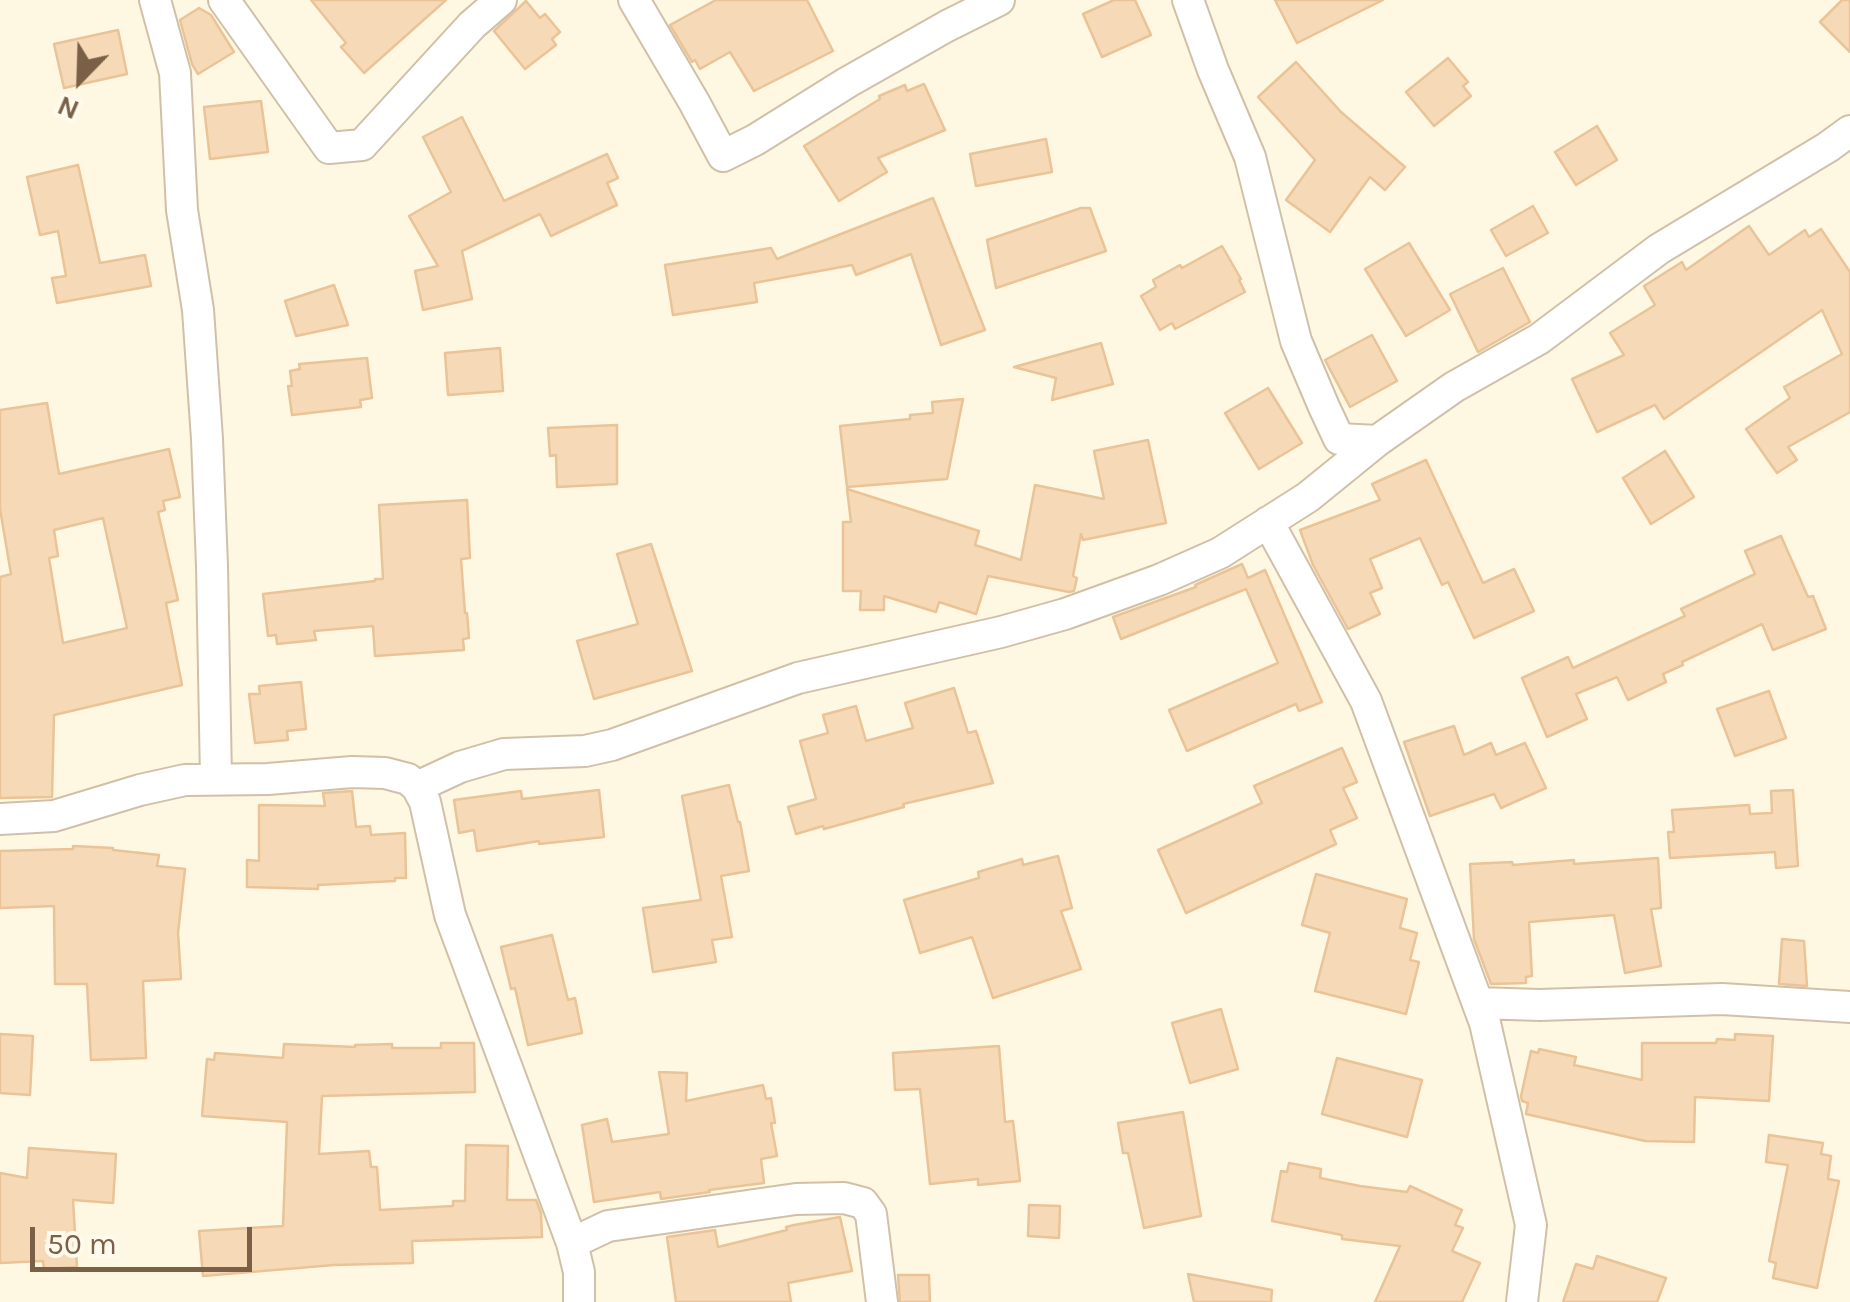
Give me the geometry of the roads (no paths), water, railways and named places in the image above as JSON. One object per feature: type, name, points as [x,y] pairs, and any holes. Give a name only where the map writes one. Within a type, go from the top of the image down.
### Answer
[{"type":"street","points":[[154,0],[175,73],[182,210],[198,310],[210,530],[216,778]]},
{"type":"street","points":[[224,0],[329,148],[362,145],[501,0]]},
{"type":"street","points":[[634,0],[724,156],[848,82],[999,0]]},
{"type":"street","points":[[1188,0],[1250,157],[1296,341],[1324,408],[1338,440],[1378,441]]},
{"type":"street","points":[[418,787],[460,767],[504,754],[585,751],[612,745],[798,678],[1065,614],[1220,553],[1308,497],[1454,387],[1539,339],[1659,249],[1850,131]]},
{"type":"street","points":[[1268,522],[1366,701],[1485,1022],[1531,1225],[1522,1302]]},
{"type":"street","points":[[0,819],[54,816],[185,780],[385,772],[408,779],[418,787],[450,915],[572,1242],[579,1302]]},
{"type":"street","points":[[1478,1003],[1540,1005],[1722,999],[1850,1007]]},
{"type":"street","points":[[572,1242],[608,1226],[796,1199],[844,1198],[863,1203],[871,1214],[882,1302]]}]
